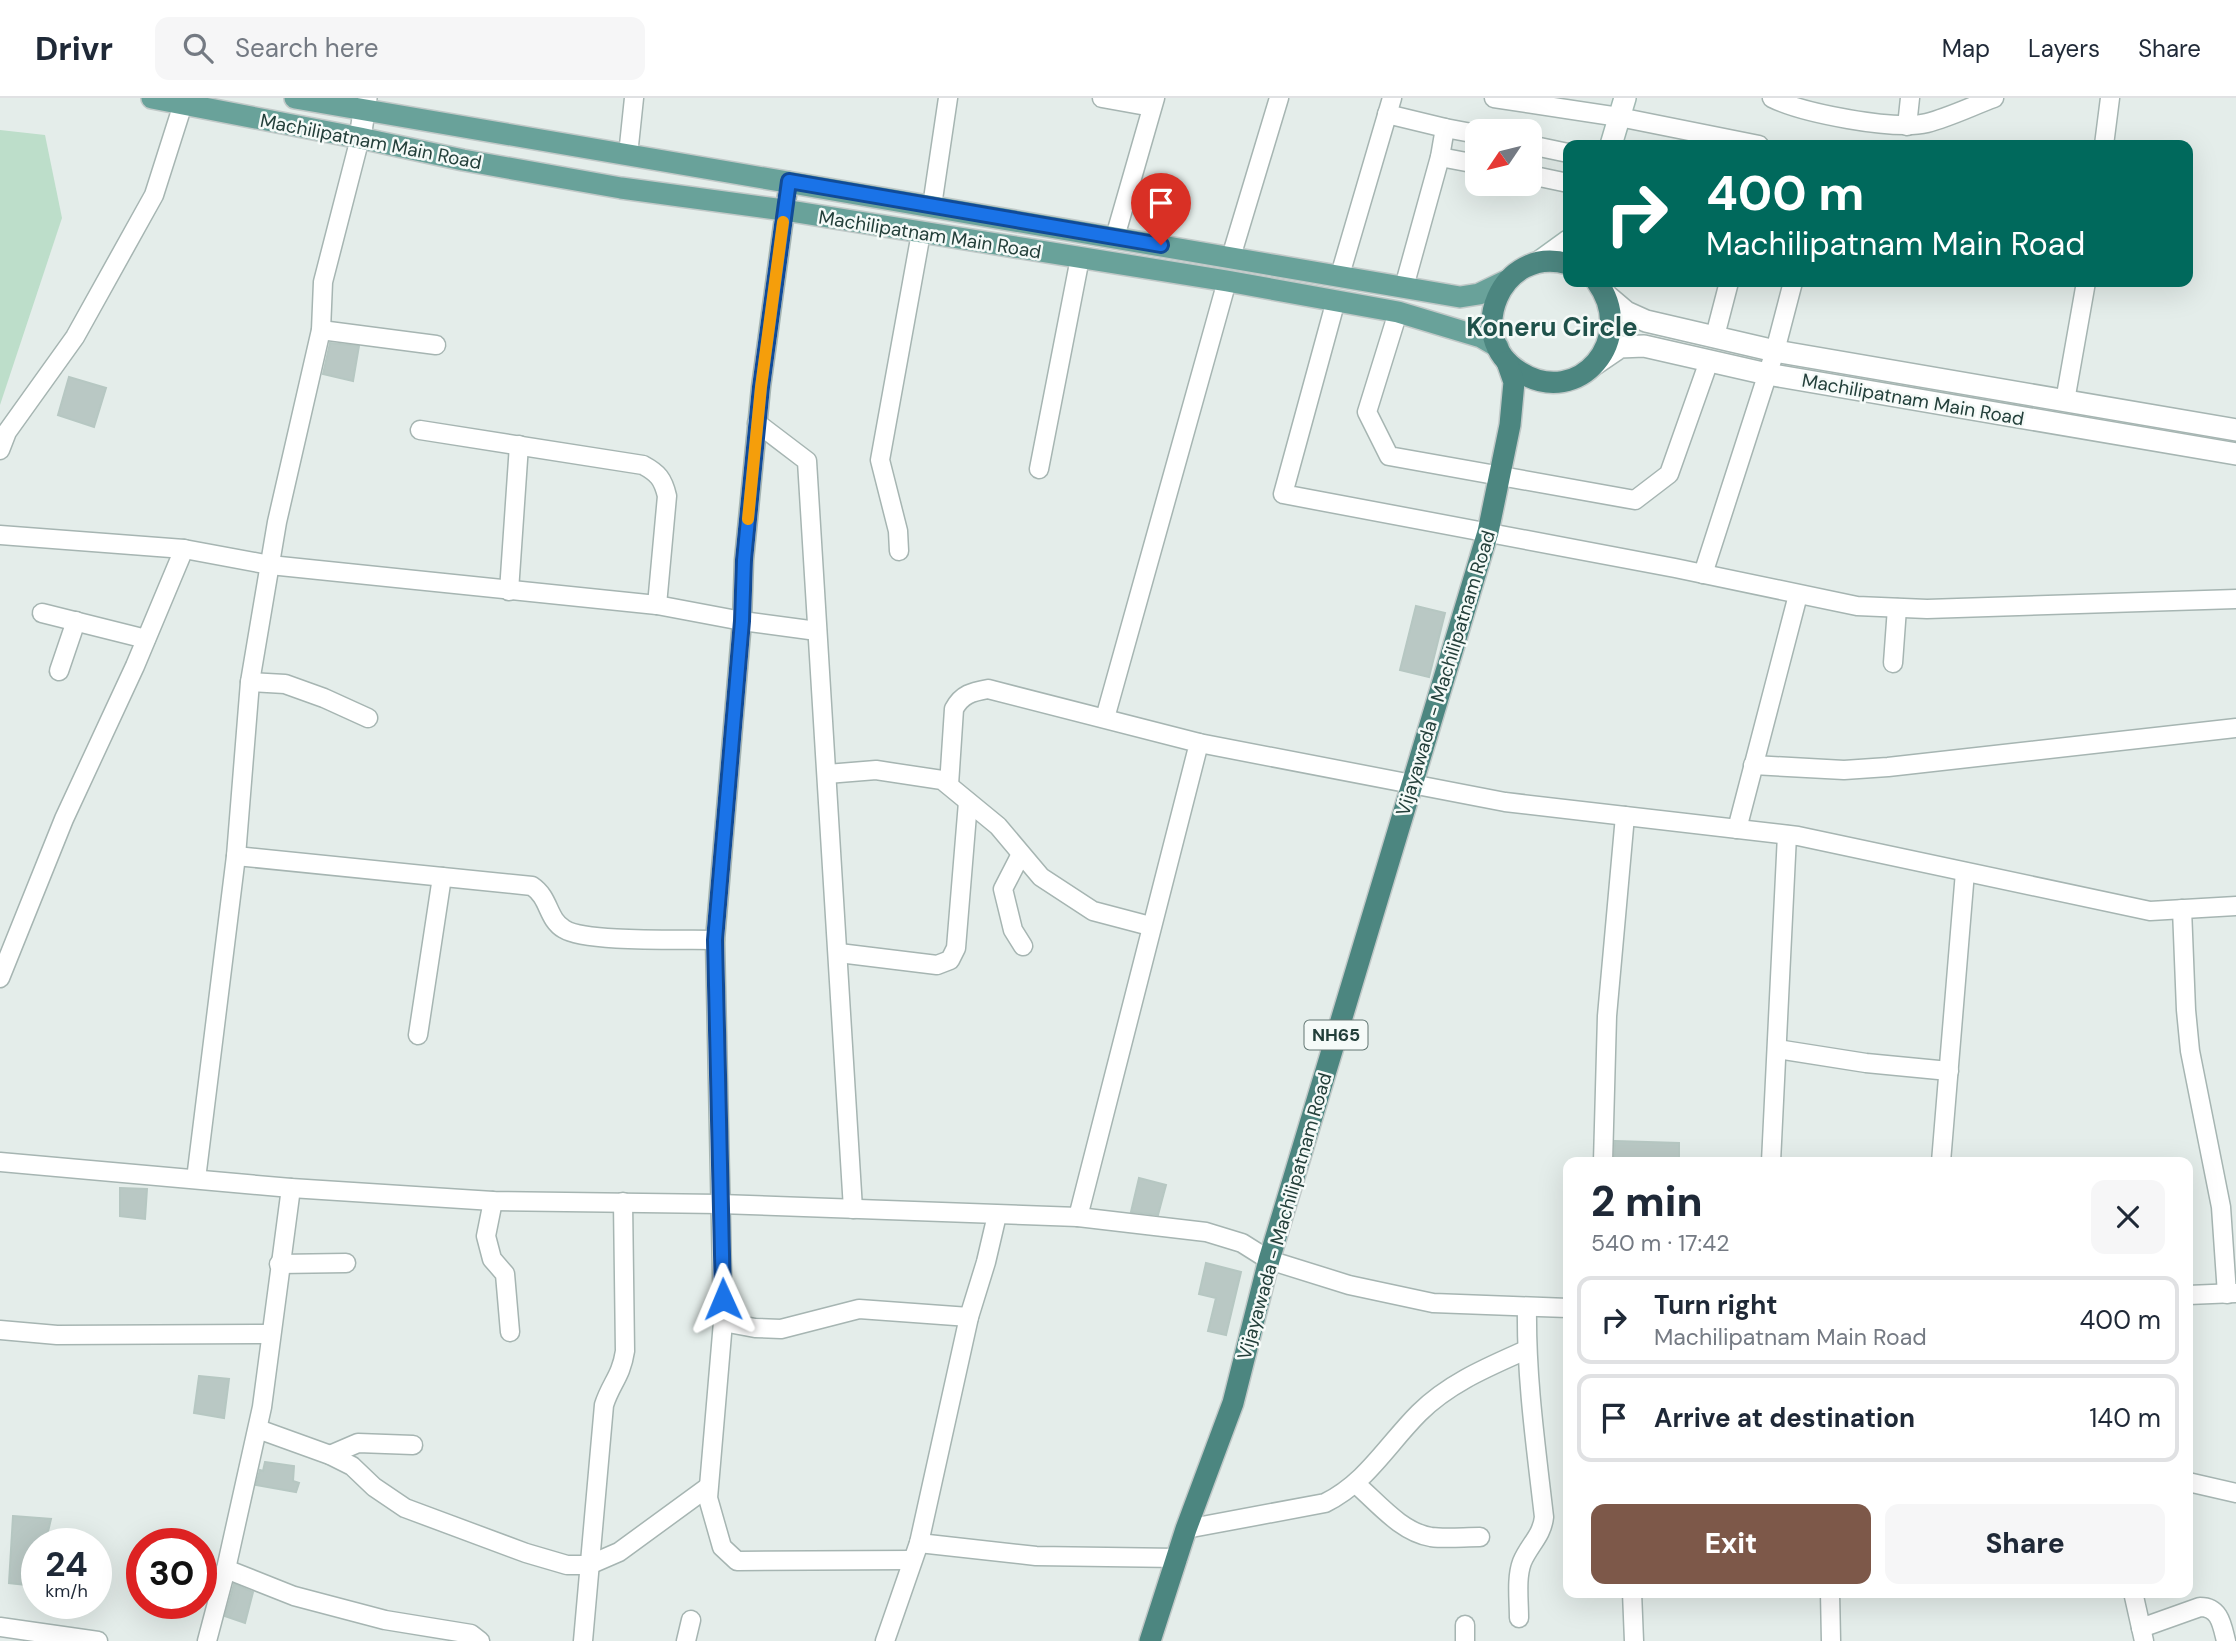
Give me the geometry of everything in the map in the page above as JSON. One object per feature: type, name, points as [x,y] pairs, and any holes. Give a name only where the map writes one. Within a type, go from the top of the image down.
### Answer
[{"type":"highway","points":[[1506,281],[1521,269],[1539,262],[1563,262]]},
{"type":"highway","name":"NH65","points":[[1502,354],[1492,330],[1492,313],[1497,296],[1506,281]]},
{"type":"highway","points":[[1502,354],[1525,375],[1547,382],[1564,381],[1581,374],[1595,364],[1606,349],[1612,331],[1612,312],[1601,288]]},
{"type":"highway","name":"Vijayawada - Machilipatnam Road","points":[[1150,1641],[1186,1529],[1233,1403],[1269,1260],[1488,532],[1510,425],[1514,382],[1502,354]]},
{"type":"highway","name":"Vijayawada - Machilipatnam Road","points":[[1510,425],[1533,389],[1547,382]]},
{"type":"main road","name":"Machilipatnam Main Road","points":[[152,98],[463,160],[621,188],[784,210],[1335,300],[1398,312],[1481,337],[1502,354]]},
{"type":"main road","name":"Machilipatnam Main Road","points":[[295,98],[365,104],[628,155],[1460,297],[1479,294],[1506,281]]},
{"type":"street","points":[[628,155],[634,98]]},
{"type":"street","points":[[932,206],[948,98]]},
{"type":"street","points":[[1102,98],[1153,103],[1115,237]]},
{"type":"street","points":[[1231,257],[1279,98]]},
{"type":"street","points":[[1494,98],[1622,108],[1740,140]]},
{"type":"street","points":[[1772,98],[1790,107],[1907,126],[1927,123],[1994,98]]},
{"type":"street","points":[[1907,126],[1910,98]]},
{"type":"street","points":[[2105,140],[2110,98]]},
{"type":"street","points":[[0,450],[7,432],[75,337],[154,195],[183,104]]},
{"type":"street","points":[[196,1179],[236,856],[250,682],[277,522],[321,330],[323,282],[360,138],[365,104]]},
{"type":"street","points":[[1340,275],[1389,106],[1445,128],[1465,132]]},
{"type":"street","points":[[1612,140],[1622,108]]},
{"type":"street","points":[[1404,287],[1440,157],[1445,128]]},
{"type":"street","points":[[1542,148],[1563,152]]},
{"type":"street","points":[[1440,157],[1465,162]]},
{"type":"street","points":[[1542,178],[1563,182]]},
{"type":"street","points":[[789,181],[757,423],[715,940],[723,1322],[708,1498],[722,1547],[737,1561],[912,1560]]},
{"type":"street","points":[[899,551],[895,519],[880,460],[921,233]]},
{"type":"street","points":[[1539,262],[1563,245]]},
{"type":"street","points":[[1039,469],[1080,258]]},
{"type":"street","points":[[1105,718],[1227,281]]},
{"type":"street","points":[[1714,336],[1728,287]]},
{"type":"street","points":[[1703,574],[1775,351],[1792,287]]},
{"type":"street","points":[[2065,401],[2085,287]]},
{"type":"street","name":"Machilipatnam Main Road","points":[[1601,288],[1626,312],[1646,321],[1775,351],[2236,430]]},
{"type":"street","points":[[1335,300],[1283,494],[1857,606],[1927,609],[2236,599]]},
{"type":"street","points":[[1398,312],[1367,412],[1389,456],[1635,500],[1669,474],[1709,361]]},
{"type":"street","points":[[321,330],[436,345]]},
{"type":"street","name":"Machilipatnam Main Road","points":[[1595,364],[1620,347],[1644,346],[1767,374],[2236,454]]},
{"type":"street","points":[[757,423],[807,461],[853,1209]]},
{"type":"street","points":[[420,430],[643,465],[657,472],[664,481],[667,496],[657,605]]},
{"type":"street","points":[[509,591],[519,445]]},
{"type":"street","points":[[0,536],[184,549],[270,565],[657,605],[742,621],[817,631]]},
{"type":"street","points":[[0,978],[64,820],[184,549]]},
{"type":"street","points":[[1737,829],[1798,595]]},
{"type":"street","points":[[1893,663],[1897,608]]},
{"type":"street","points":[[42,613],[146,639]]},
{"type":"street","points":[[59,671],[76,621]]},
{"type":"street","points":[[250,682],[285,684],[368,718]]},
{"type":"street","points":[[948,785],[954,709],[968,692],[988,689],[1199,743],[1505,802],[1787,835],[2150,911],[2236,906]]},
{"type":"street","points":[[1754,765],[1844,770],[1888,768],[2236,727]]},
{"type":"street","points":[[1078,1217],[1150,926],[1199,743]]},
{"type":"street","points":[[827,774],[876,770],[942,780],[998,826],[1041,877],[1093,911],[1150,926]]},
{"type":"street","points":[[839,953],[937,965],[950,960],[956,948],[968,802]]},
{"type":"street","points":[[1604,1157],[1606,1016],[1625,816]]},
{"type":"street","points":[[1771,1157],[1787,835]]},
{"type":"street","points":[[1021,855],[1003,889],[1013,930],[1023,946]]},
{"type":"street","points":[[236,856],[532,886],[540,891],[547,901],[552,917],[570,932],[595,937],[715,940]]},
{"type":"street","points":[[1941,1157],[1965,872]]},
{"type":"street","points":[[418,1035],[442,877]]},
{"type":"street","points":[[2182,909],[2190,1051],[2221,1207],[2231,1293],[2193,1295]]},
{"type":"street","points":[[1777,1049],[1866,1063],[1949,1071]]},
{"type":"street","points":[[0,1162],[291,1188],[493,1201],[720,1204],[1078,1217],[1206,1232],[1242,1243],[1269,1260],[1349,1285],[1433,1303],[1563,1308]]},
{"type":"street","points":[[207,1641],[258,1429],[291,1188]]},
{"type":"street","points":[[493,1201],[486,1236],[492,1259],[505,1274],[510,1332]]},
{"type":"street","points":[[583,1641],[604,1405],[607,1394],[622,1368],[625,1351],[623,1202]]},
{"type":"street","points":[[885,1641],[919,1543],[969,1317],[997,1215]]},
{"type":"street","points":[[279,1264],[346,1263]]},
{"type":"street","points":[[1519,1618],[1519,1570],[1543,1530],[1544,1517],[1526,1350],[1527,1308]]},
{"type":"street","points":[[723,1322],[755,1328],[781,1329],[859,1309],[969,1317]]},
{"type":"street","points":[[0,1330],[57,1335],[271,1334]]},
{"type":"street","points":[[1186,1529],[1325,1503],[1343,1494],[1356,1484],[1420,1411],[1447,1389],[1470,1375],[1526,1350]]},
{"type":"street","points":[[258,1429],[330,1455],[352,1466],[373,1487],[405,1508],[526,1553],[567,1565],[589,1565],[619,1552],[708,1487]]},
{"type":"street","points":[[330,1455],[358,1443],[413,1445]]},
{"type":"street","points":[[2193,1483],[2236,1493]]},
{"type":"street","points":[[1356,1484],[1400,1523],[1415,1532],[1432,1537],[1480,1537]]},
{"type":"street","points":[[919,1543],[1036,1556],[1178,1558]]},
{"type":"street","points":[[226,1569],[294,1596],[385,1620],[471,1634],[480,1641]]},
{"type":"street","points":[[1632,1598],[1634,1641]]},
{"type":"street","points":[[1830,1598],[1831,1641]]},
{"type":"street","points":[[2134,1598],[2142,1634],[2200,1607],[2208,1607],[2221,1619],[2226,1641],[2236,1636]]},
{"type":"street","points":[[686,1641],[691,1620]]},
{"type":"street","points":[[0,1628],[98,1641]]},
{"type":"green space","points":[[0,130],[45,135],[62,218],[0,405]]},
{"type":"building","points":[[330,343],[359,346],[353,381],[323,374]]},
{"type":"building","points":[[69,377],[106,388],[94,427],[58,415]]},
{"type":"building","points":[[1416,606],[1445,613],[1429,677],[1400,670]]},
{"type":"building","points":[[1615,1141],[1679,1143],[1679,1157],[1614,1157]]},
{"type":"building","points":[[1139,1178],[1166,1185],[1158,1215],[1131,1212]]},
{"type":"building","points":[[120,1188],[147,1189],[145,1219],[120,1216]]},
{"type":"building","points":[[1206,1263],[1241,1272],[1226,1335],[1208,1331],[1216,1298],[1199,1294]]},
{"type":"building","points":[[199,1376],[229,1379],[224,1418],[194,1413]]},
{"type":"building","points":[[265,1462],[294,1466],[293,1481],[299,1483],[296,1492],[256,1485]]},
{"type":"building","points":[[13,1516],[51,1519],[49,1528],[21,1528],[21,1584],[9,1583]]},
{"type":"building","points":[[234,1584],[253,1592],[245,1623],[225,1616]]},
{"type":"slow traffic","points":[[748,519],[761,387],[783,222]]},
{"type":"district","name":"Koneru Circle","points":[[1552,327]]},
{"type":"route","points":[[723,1299],[715,940],[742,621],[744,560],[761,387],[789,181],[1161,245]]}]
